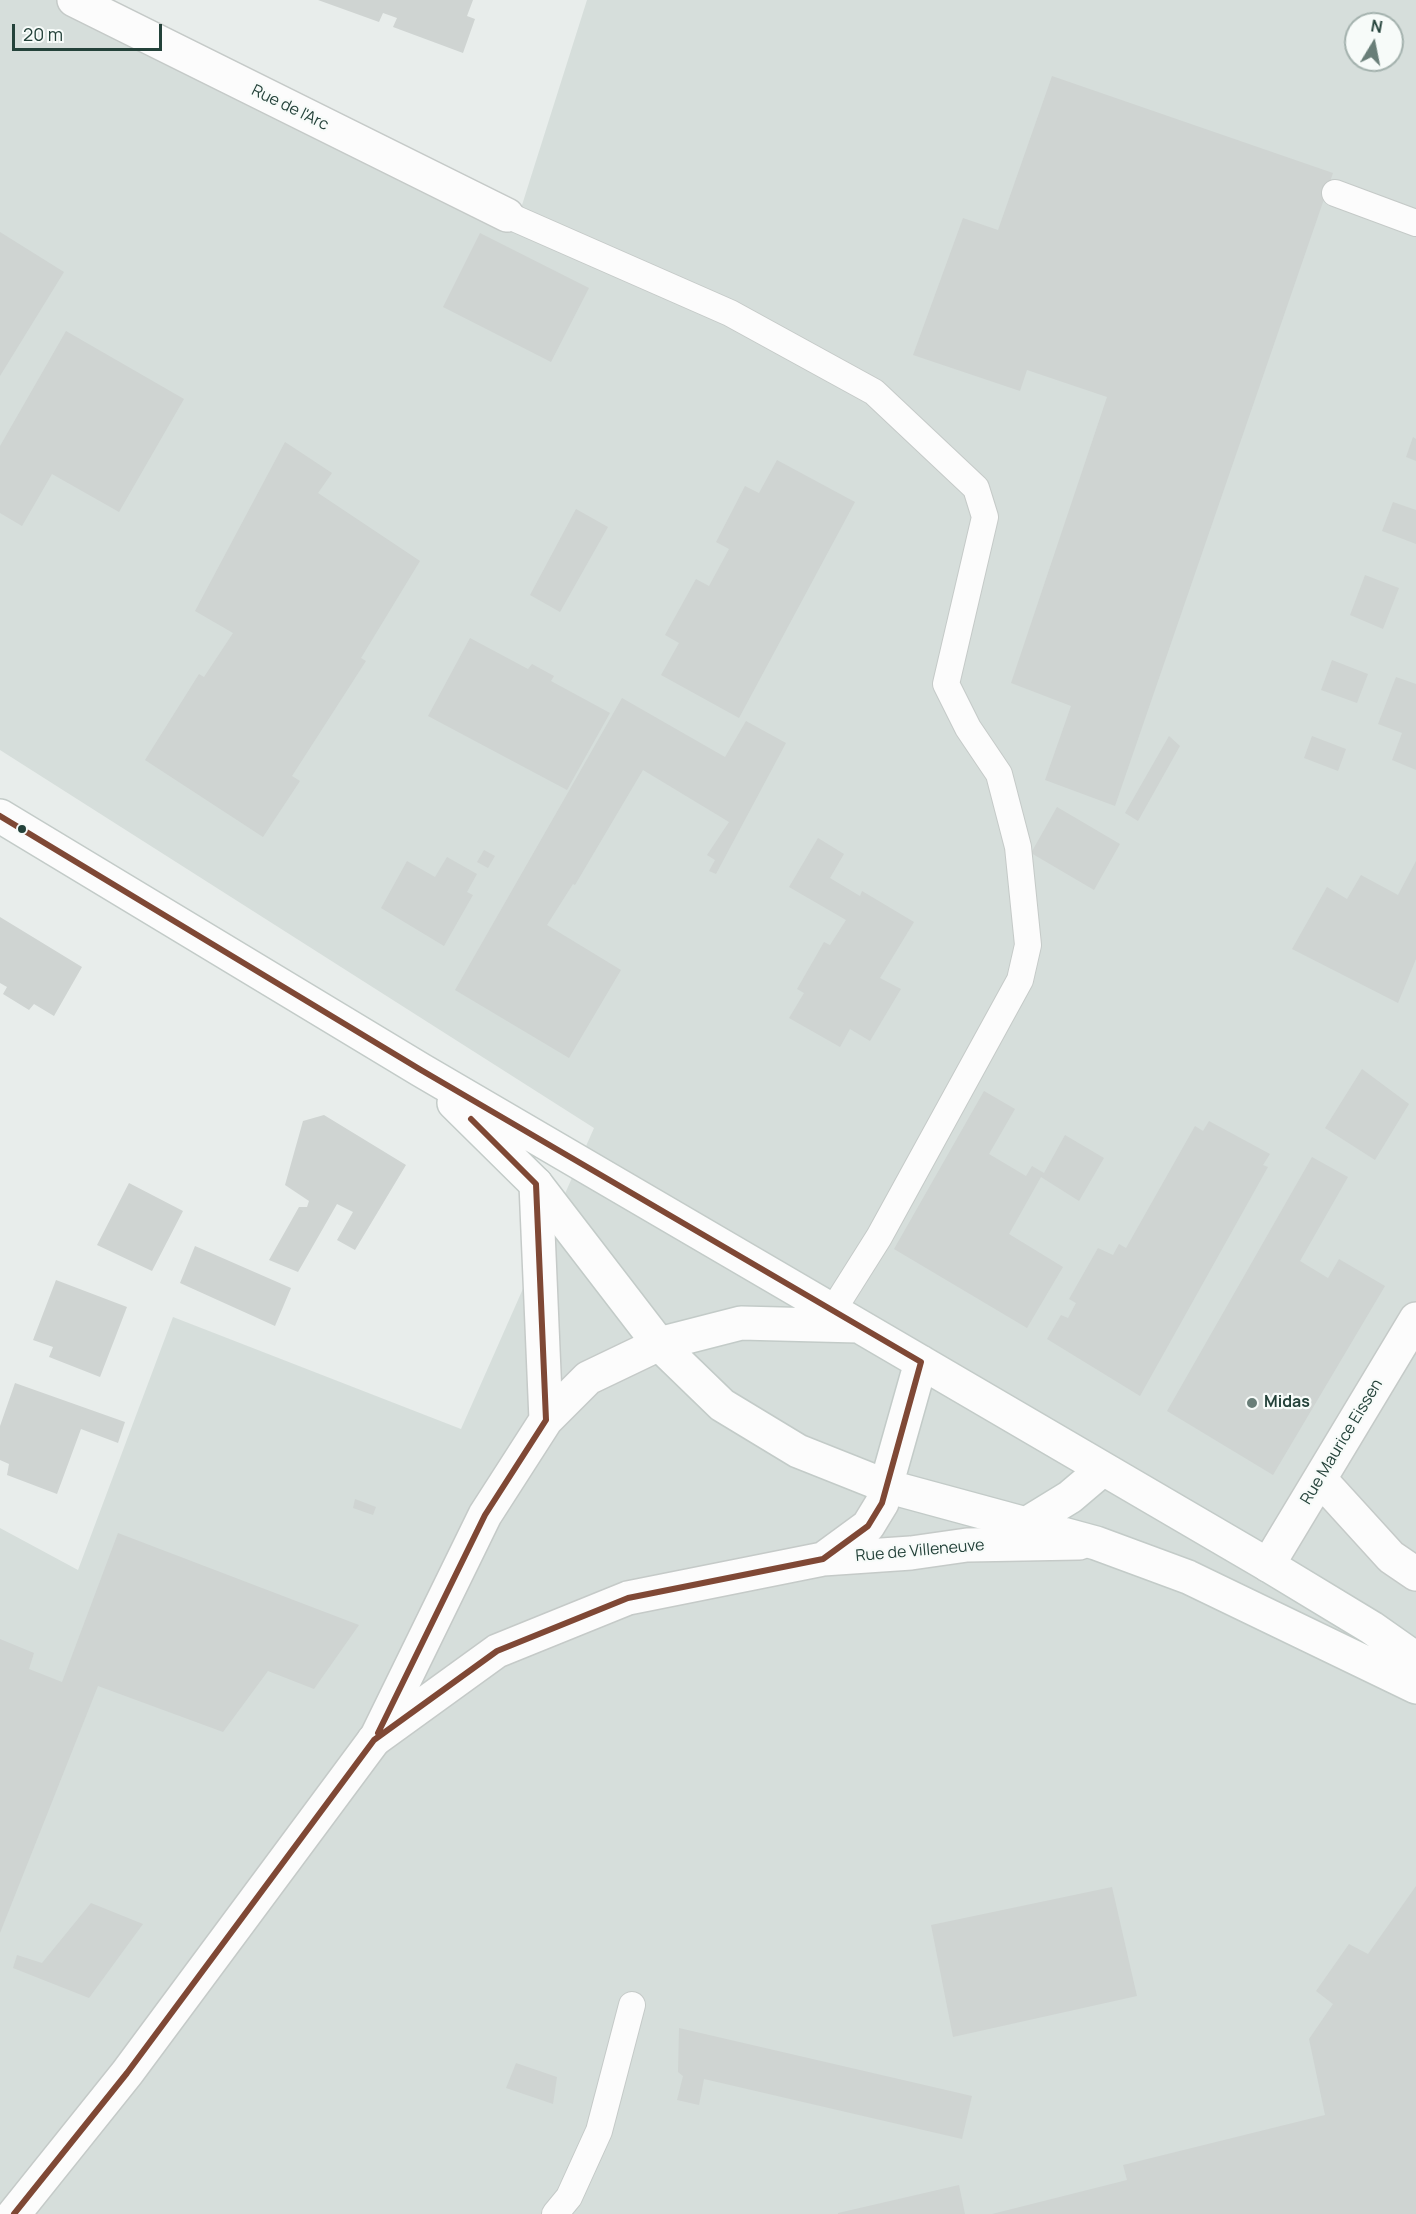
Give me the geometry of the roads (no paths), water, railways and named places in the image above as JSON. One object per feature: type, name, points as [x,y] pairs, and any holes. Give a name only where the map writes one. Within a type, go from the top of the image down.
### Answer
[{"type":"main road","name":"Rue de l'Arc","points":[[74,0],[507,215]]},
{"type":"main road","points":[[0,816],[421,1070],[1268,1565],[1372,1628],[1416,1659]]},
{"type":"main road","name":"Rue de Villeneuve","points":[[421,1070],[536,1184],[659,1344],[722,1405],[798,1451],[886,1486],[1096,1543],[1188,1577],[1416,1688]]},
{"type":"main road","points":[[536,1184],[546,1420]]},
{"type":"main road","points":[[374,1740],[486,1515],[546,1420],[588,1378],[659,1344],[741,1323],[846,1318]]},
{"type":"main road","name":"Rue Maurice Eissen","points":[[1268,1565],[1416,1319]]},
{"type":"main road","points":[[823,1559],[868,1526],[882,1503],[921,1362]]},
{"type":"main road","points":[[1026,1524],[1070,1497],[1103,1470]]},
{"type":"main road","points":[[1320,1479],[1390,1557],[1416,1574]]},
{"type":"main road","name":"Rue de Villeneuve","points":[[14,2214],[126,2073],[374,1740],[497,1651],[628,1598],[823,1559],[968,1545],[1096,1543]]},
{"type":"lane","points":[[1335,193],[1416,224]]},
{"type":"lane","points":[[507,215],[729,313],[874,392],[976,488],[985,517],[946,684],[968,728],[999,774],[1018,847],[1028,945],[1020,980],[879,1237],[846,1318]]},
{"type":"lane","points":[[555,2214],[569,2197],[599,2131],[632,2005]]},
{"type":"place","name":"Midas","points":[[1252,1403]]}]
